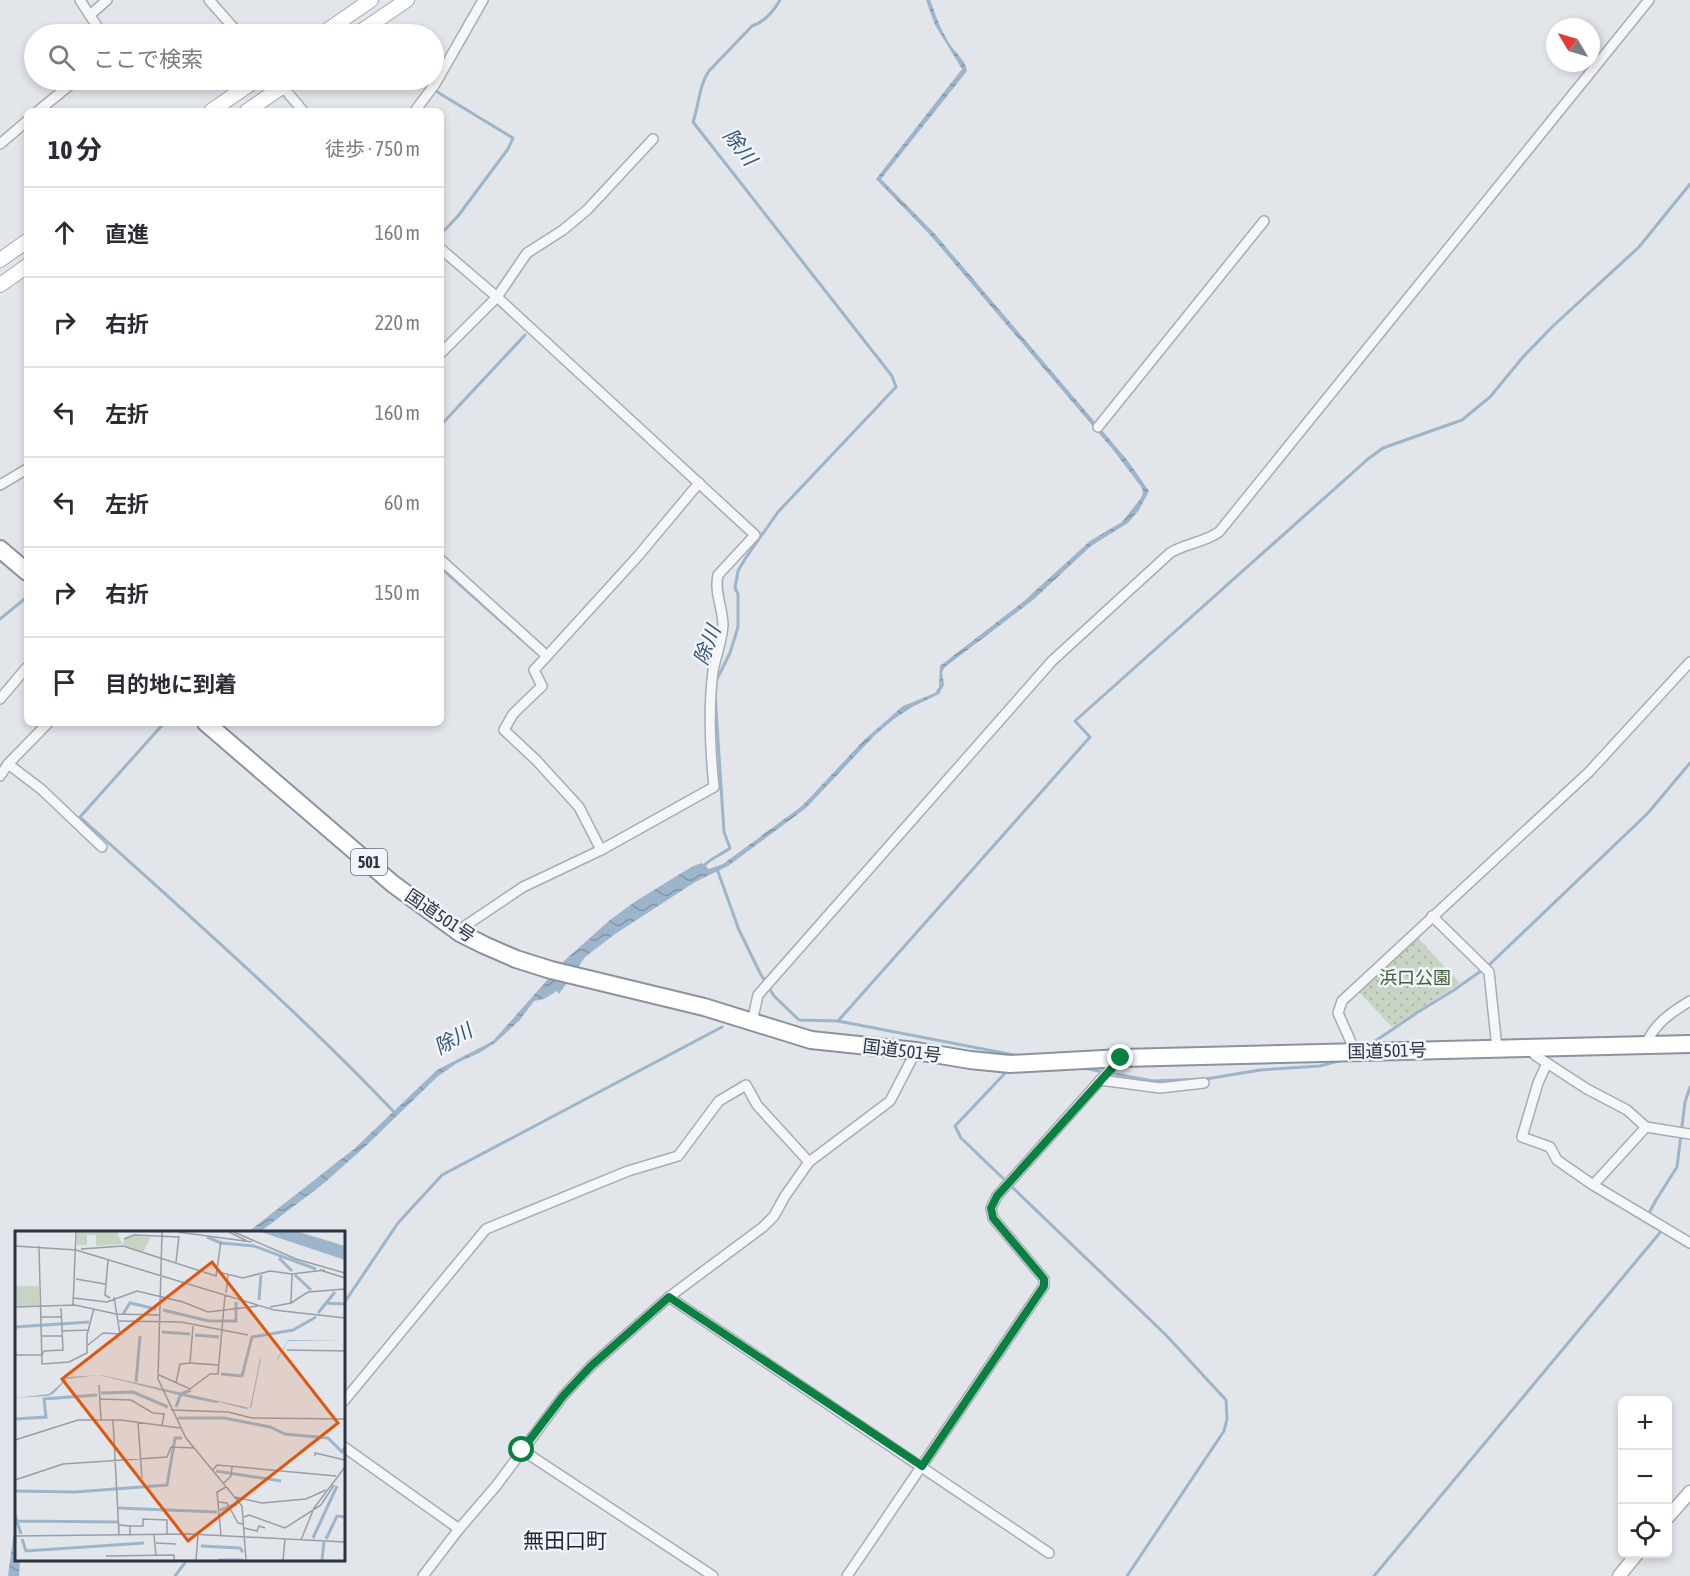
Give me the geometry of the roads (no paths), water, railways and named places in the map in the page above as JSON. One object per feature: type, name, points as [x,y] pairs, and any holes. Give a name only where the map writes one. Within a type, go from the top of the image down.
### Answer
[{"type":"highway","points":[[0,549],[24,569]]},
{"type":"highway","name":"国道501号","points":[[209,726],[393,884],[460,933],[516,959],[551,970],[704,1007],[811,1040],[1010,1064],[1121,1058],[1355,1051],[1690,1044]]},
{"type":"main road","points":[[336,24],[371,0]]},
{"type":"main road","points":[[372,24],[407,0]]},
{"type":"main road","points":[[215,108],[241,90]]},
{"type":"main road","points":[[251,108],[277,90]]},
{"type":"main road","points":[[0,260],[24,243]]},
{"type":"main road","points":[[0,285],[24,268]]},
{"type":"main road","points":[[1672,1512],[1690,1492]]},
{"type":"main road","points":[[1619,1576],[1634,1558]]},
{"type":"street","points":[[80,0],[96,24]]},
{"type":"street","points":[[90,15],[107,0]]},
{"type":"street","points":[[209,0],[230,24]]},
{"type":"street","points":[[444,69],[483,0]]},
{"type":"street","points":[[752,1022],[758,995],[1052,661],[1170,554],[1183,545],[1207,540],[1219,532],[1649,0]]},
{"type":"street","points":[[42,108],[64,90]]},
{"type":"street","points":[[291,90],[301,108]]},
{"type":"street","points":[[417,108],[431,90]]},
{"type":"street","points":[[0,144],[24,124]]},
{"type":"street","points":[[444,350],[497,297],[527,253],[563,230],[587,210],[653,139]]},
{"type":"street","points":[[1098,426],[1264,221]]},
{"type":"street","points":[[444,252],[497,297],[755,535],[718,575],[723,625],[713,671],[709,735],[714,787],[602,850],[523,887],[465,926],[460,933]]},
{"type":"street","points":[[0,485],[24,471]]},
{"type":"street","points":[[602,850],[579,807],[536,760],[504,730],[513,714],[542,686],[534,670],[638,556],[699,483]]},
{"type":"street","points":[[444,564],[547,656]]},
{"type":"street","points":[[1355,1051],[1338,1013],[1342,1001],[1431,916],[1589,772],[1690,662]]},
{"type":"street","points":[[0,699],[24,671]]},
{"type":"street","points":[[0,776],[8,764],[45,726]]},
{"type":"street","points":[[8,764],[41,789],[102,847]]},
{"type":"street","points":[[1431,916],[1489,972],[1497,1048]]},
{"type":"street","points":[[1645,1046],[1655,1026],[1690,1001]]},
{"type":"street","points":[[1530,1049],[1536,1056],[1587,1089],[1627,1110],[1646,1127],[1690,1134]]},
{"type":"street","points":[[423,1576],[459,1528],[496,1486],[563,1396],[591,1366],[669,1297],[763,1227],[774,1216],[809,1162],[890,1101],[916,1051]]},
{"type":"street","points":[[847,1576],[1044,1286],[1044,1279],[993,1218],[991,1208],[997,1196],[1121,1058]]},
{"type":"street","points":[[1548,1063],[1538,1083],[1522,1137],[1550,1147],[1557,1160],[1593,1185],[1690,1243]]},
{"type":"street","points":[[1100,1080],[1160,1088],[1204,1083]]},
{"type":"street","points":[[345,1400],[486,1229],[628,1171],[678,1156],[719,1101],[746,1085],[757,1105],[809,1162]]},
{"type":"street","points":[[1593,1185],[1646,1127]]},
{"type":"street","points":[[669,1297],[1049,1553]]},
{"type":"street","points":[[345,1448],[459,1528]]},
{"type":"street","points":[[522,1450],[713,1576]]},
{"type":"water","points":[[926,0],[930,0],[949,43],[967,71],[881,179],[935,234],[1128,461],[1149,491],[1139,510],[1128,523],[1091,546],[1033,600],[945,667],[942,672],[944,685],[939,694],[912,707],[875,735],[806,808],[728,866],[695,882],[615,934],[585,957],[559,994],[557,991],[544,999],[534,1001],[519,1021],[495,1043],[457,1063],[437,1077],[323,1184],[261,1231],[249,1231],[354,1149],[437,1070],[493,1041],[565,960],[610,920],[693,866],[702,863],[709,869],[723,864],[802,806],[864,740],[903,706],[935,693],[939,687],[940,666],[1024,601],[1090,541],[1122,522],[1141,498],[1142,488],[1114,451],[931,236],[876,179],[962,69],[935,25]]},
{"type":"water","points":[[15,1531],[15,1561],[20,1561],[19,1576],[8,1576]]},
{"type":"waterway","name":"除川","points":[[716,681],[730,653],[738,627],[738,594],[735,588],[738,571],[745,559],[778,512],[896,387],[892,376],[693,122],[701,89],[709,71],[752,26],[768,16],[780,0]]},
{"type":"waterway","points":[[435,90],[513,138],[508,149],[458,216],[444,231]]},
{"type":"waterway","points":[[838,1021],[1090,737],[1075,721],[1368,459],[1383,448],[1462,420],[1490,397],[1523,357],[1553,326],[1639,247],[1690,184]]},
{"type":"waterway","points":[[444,422],[525,335]]},
{"type":"waterway","points":[[444,571],[538,654]]},
{"type":"waterway","points":[[0,619],[24,599]]},
{"type":"waterway","name":"除川","points":[[703,867],[730,848],[724,832],[715,694]]},
{"type":"waterway","points":[[161,726],[80,817],[280,999],[395,1113]]},
{"type":"waterway","points":[[1371,1044],[1488,966],[1648,813],[1690,763]]},
{"type":"waterway","points":[[717,869],[739,930],[760,973],[774,996],[799,1020],[838,1021],[1019,1056]]},
{"type":"waterway","points":[[345,1302],[398,1223],[442,1175],[722,1027]]},
{"type":"waterway","points":[[1111,1073],[1152,1081],[1206,1079],[1260,1070],[1320,1066],[1342,1060]]},
{"type":"waterway","points":[[1084,1068],[1104,1072]]},
{"type":"waterway","points":[[1009,1069],[955,1126],[961,1138],[1166,1335],[1226,1400],[1227,1419],[1224,1431],[1127,1576]]},
{"type":"waterway","points":[[1649,1216],[1656,1200],[1677,1167],[1685,1102],[1690,1087]]},
{"type":"waterway","points":[[1374,1576],[1663,1229]]},
{"type":"waterway","points":[[175,1576],[186,1561]]},
{"type":"district","name":"無田口町","points":[[565,1541]]},
{"type":"park label","name":"浜口公園","points":[[1415,978]]}]
